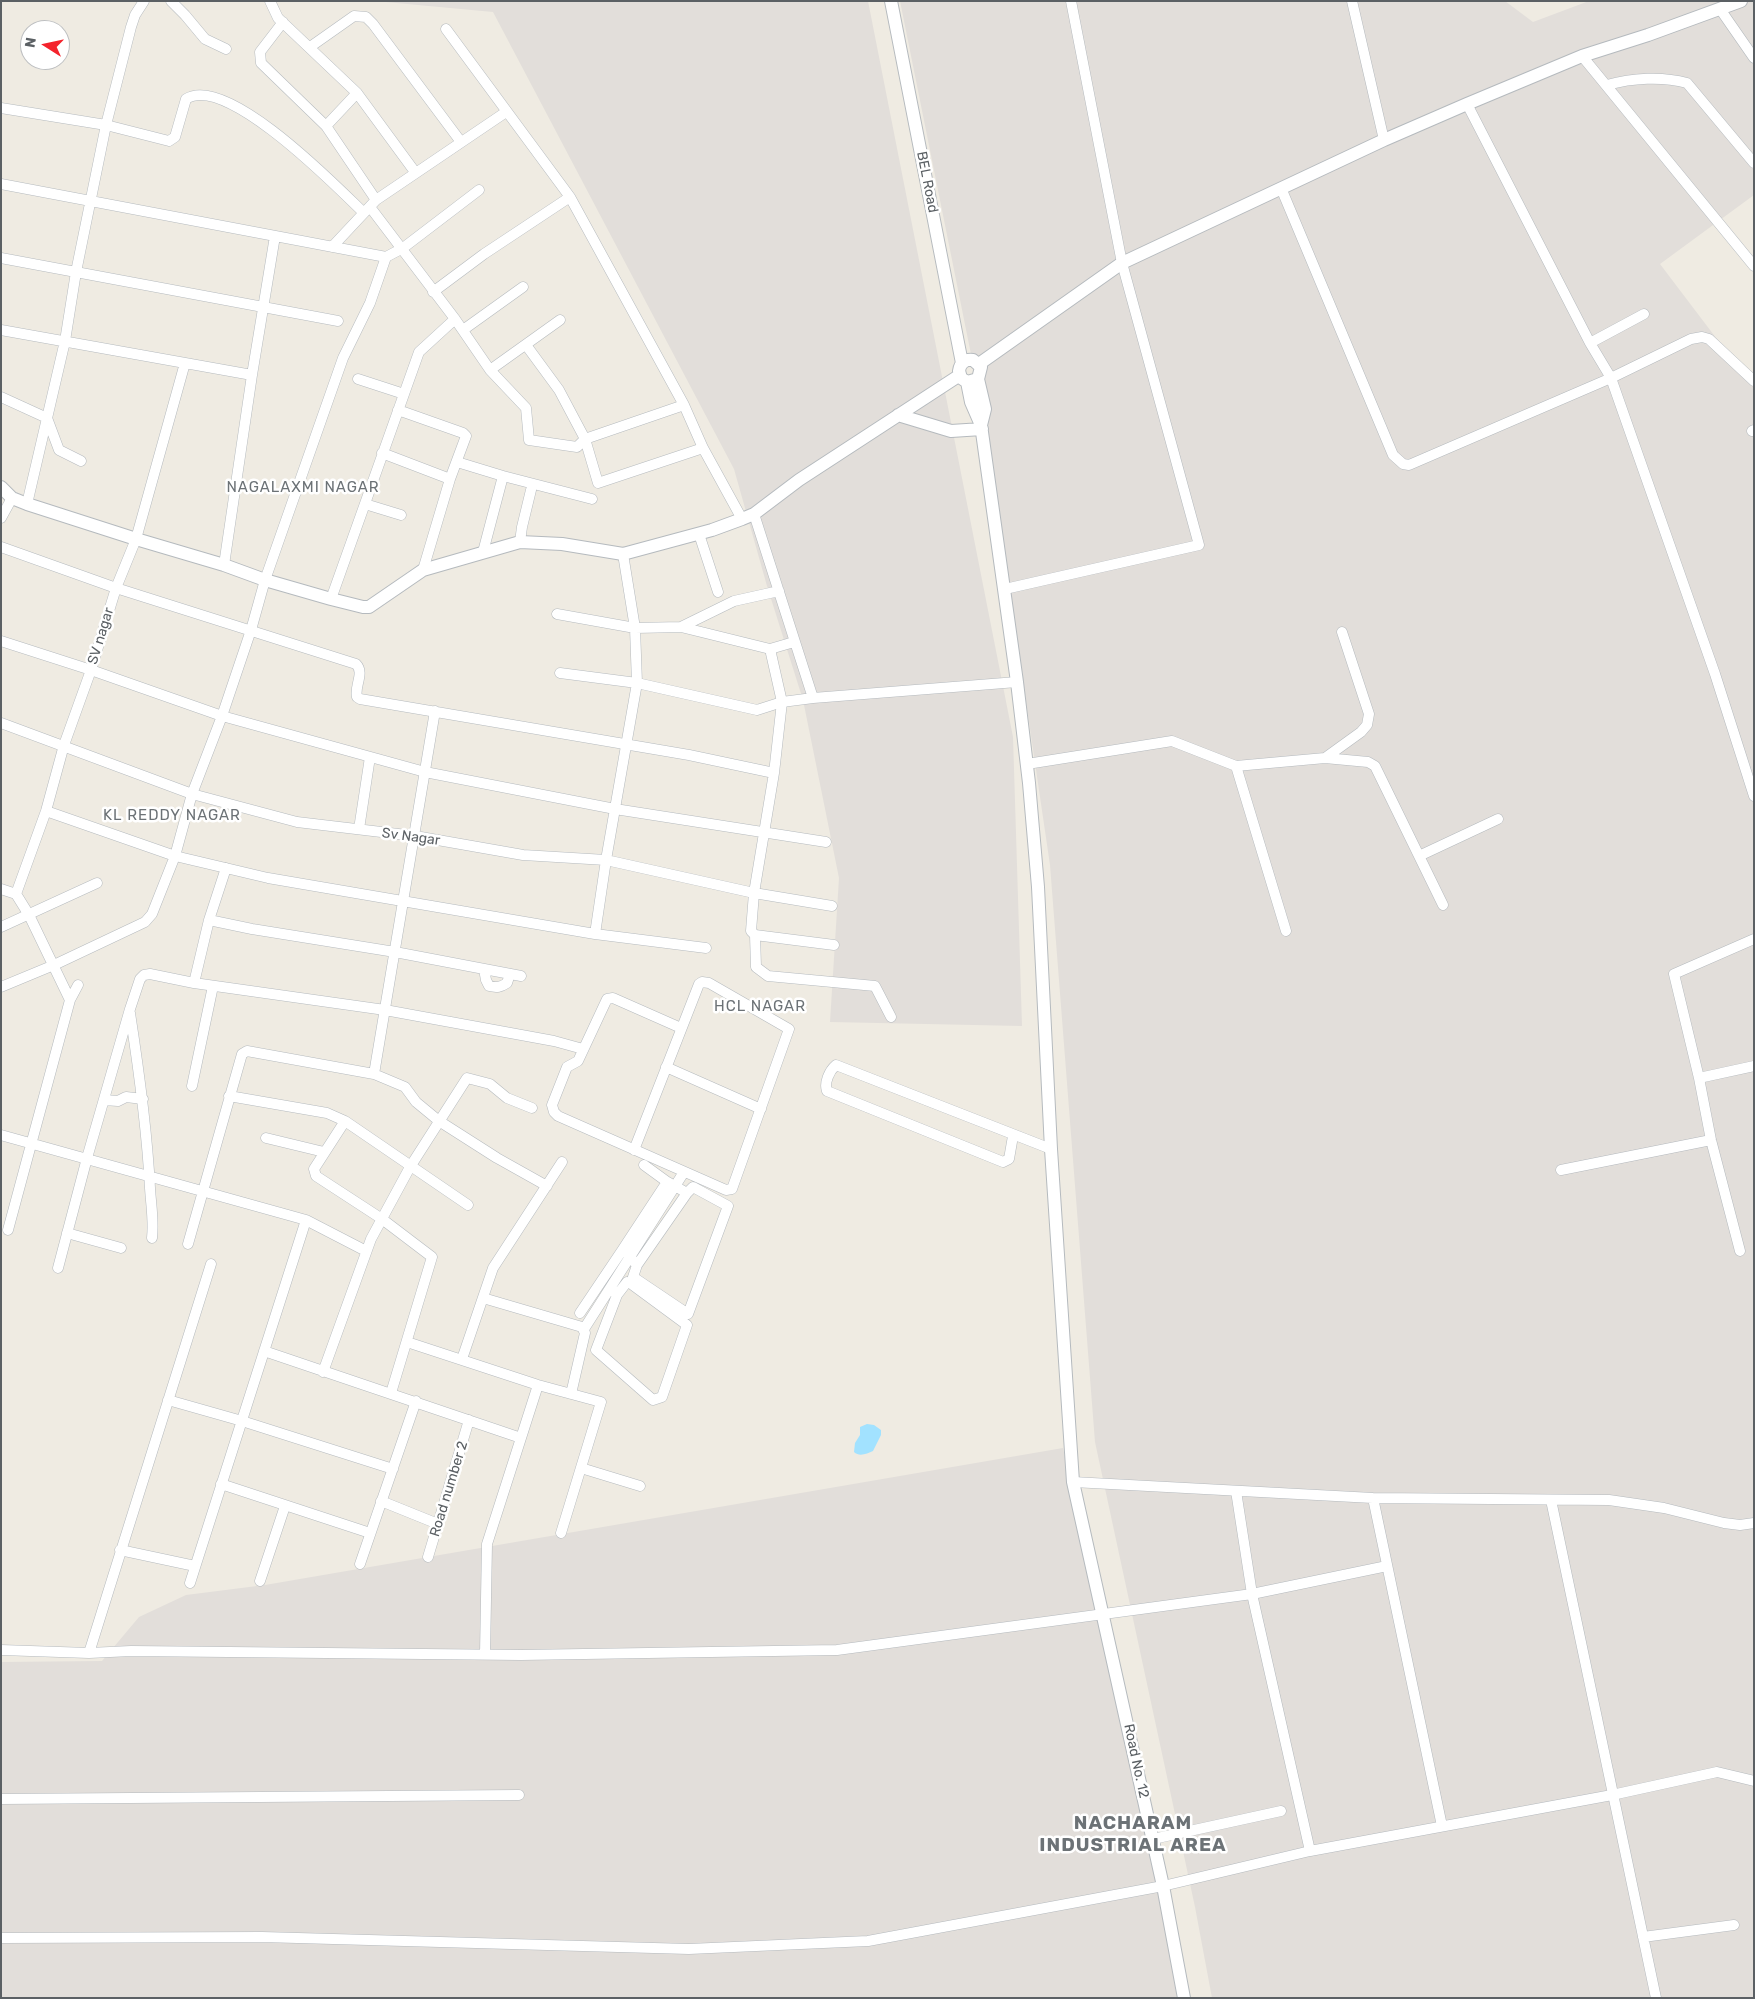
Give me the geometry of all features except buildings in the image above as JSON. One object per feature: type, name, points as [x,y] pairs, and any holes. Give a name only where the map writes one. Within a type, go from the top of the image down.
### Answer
[{"type":"street","points":[[27,504],[65,341],[76,272],[106,125],[132,27],[144,1]]},
{"type":"street","points":[[171,1],[205,39],[226,49]]},
{"type":"street","points":[[270,1],[278,18],[357,93],[415,172]]},
{"type":"street","name":"BEL Road","points":[[891,1],[969,370],[985,409],[981,427],[1017,682],[1027,764],[1038,887],[1051,1149]]},
{"type":"street","name":"BEL Road","points":[[900,1],[957,316]]},
{"type":"street","points":[[1004,589],[1199,545],[1122,263],[1071,1]]},
{"type":"street","points":[[1352,1],[1384,140]]},
{"type":"street","points":[[1,487],[12,498],[27,504],[224,565],[265,580],[363,607],[369,607],[423,570],[520,542],[562,544],[622,554],[699,534],[754,514],[799,480],[969,370],[1122,263],[1384,140],[1467,104],[1582,56],[1648,35],[1741,1]]},
{"type":"street","points":[[1720,9],[1754,58]]},
{"type":"street","points":[[310,47],[354,16],[366,17],[461,142]]},
{"type":"street","points":[[282,22],[260,52],[261,63],[326,126],[370,206],[455,319],[490,370],[526,408],[529,440],[577,447],[585,439],[684,405]]},
{"type":"street","points":[[446,29],[570,197],[684,405],[703,448],[742,519]]},
{"type":"street","points":[[1582,56],[1754,266]]},
{"type":"street","points":[[1607,85],[1624,80],[1646,79],[1679,80],[1687,83],[1754,163]]},
{"type":"street","points":[[326,126],[357,93]]},
{"type":"street","points":[[1,108],[106,125],[169,140],[175,138],[186,98],[194,95],[219,99],[264,123],[370,206]]},
{"type":"street","points":[[1467,104],[1590,343],[1611,378],[1716,674],[1751,778],[1754,796]]},
{"type":"street","points":[[332,247],[370,206],[415,172],[506,112]]},
{"type":"street","points":[[1,184],[386,257],[402,248],[479,190]]},
{"type":"street","points":[[1282,188],[1393,455],[1403,464],[1409,465],[1611,378],[1691,339],[1702,337],[1710,339],[1754,381]]},
{"type":"street","points":[[433,292],[484,254],[570,197]]},
{"type":"street","points":[[224,565],[252,374],[276,236]]},
{"type":"street","points":[[1,987],[54,965],[145,922],[152,914],[175,856],[192,794],[222,716],[251,630],[265,580],[343,358],[370,303],[386,257]]},
{"type":"street","points":[[1,258],[338,320]]},
{"type":"street","points":[[463,330],[523,287]]},
{"type":"street","points":[[1590,343],[1644,314]]},
{"type":"street","points":[[332,599],[419,352],[455,319]]},
{"type":"street","points":[[490,370],[560,320]]},
{"type":"street","points":[[1,330],[252,374]]},
{"type":"street","points":[[526,345],[559,390],[585,439],[598,483],[703,448]]},
{"type":"street","name":"SV nagar","points":[[16,894],[46,811],[64,745],[91,670],[116,588],[136,539],[185,363]]},
{"type":"street","points":[[358,379],[404,394]]},
{"type":"street","points":[[1,397],[47,418],[59,450],[81,460]]},
{"type":"street","points":[[398,410],[465,434],[423,570]]},
{"type":"street","points":[[898,415],[951,431],[981,427]]},
{"type":"street","points":[[382,453],[450,479]]},
{"type":"street","points":[[457,462],[592,499]]},
{"type":"street","points":[[483,552],[503,476]]},
{"type":"street","points":[[520,542],[531,490]]},
{"type":"street","points":[[1,518],[12,498]]},
{"type":"street","points":[[365,504],[401,514]]},
{"type":"street","points":[[754,514],[813,698]]},
{"type":"street","points":[[699,534],[718,592]]},
{"type":"street","points":[[1,547],[116,588],[356,664],[360,671],[356,693],[360,699],[627,746],[689,755],[774,773]]},
{"type":"street","points":[[595,934],[637,683],[635,628],[622,554]]},
{"type":"street","points":[[681,627],[734,601],[779,590]]},
{"type":"street","points":[[558,614],[635,628],[681,627],[770,649],[794,642]]},
{"type":"street","points":[[1325,758],[1362,732],[1369,714],[1342,632]]},
{"type":"street","points":[[1,641],[222,716],[425,772],[615,809],[826,842]]},
{"type":"street","points":[[770,649],[782,702],[774,773],[754,893],[751,931],[755,935],[834,945]]},
{"type":"street","points":[[560,673],[637,683],[757,710],[782,702],[813,698],[1017,682]]},
{"type":"street","points":[[374,1074],[435,711]]},
{"type":"street","name":"Sv Nagar","points":[[1,723],[192,794],[297,822],[415,836],[522,855],[606,860],[754,893],[832,906]]},
{"type":"street","points":[[1027,764],[1172,741],[1236,766],[1325,758],[1368,762],[1375,766],[1442,905]]},
{"type":"street","points":[[359,829],[370,757]]},
{"type":"street","points":[[1236,766],[1286,931]]},
{"type":"street","points":[[46,811],[175,856],[268,878],[595,934],[706,948]]},
{"type":"street","points":[[1418,856],[1498,819]]},
{"type":"street","points":[[194,983],[209,920],[226,868]]},
{"type":"street","points":[[1,927],[97,884]]},
{"type":"street","points":[[1,889],[16,894],[29,915],[70,1000]]},
{"type":"street","points":[[209,920],[521,976]]},
{"type":"street","points":[[755,935],[756,967],[768,976],[875,986],[892,1017]]},
{"type":"street","points":[[1740,1251],[1711,1140],[1700,1078],[1674,974],[1754,939]]},
{"type":"street","points":[[484,969],[489,986],[494,987],[501,987],[507,983],[510,974]]},
{"type":"street","points":[[58,1268],[87,1158],[130,1009],[140,979],[144,975],[150,974],[194,983],[385,1010],[546,1040],[583,1049]]},
{"type":"street","points":[[634,1150],[699,984],[702,982],[708,983],[790,1029],[732,1188],[726,1190],[634,1150],[558,1116],[554,1112],[552,1105],[567,1067],[578,1061],[607,999],[613,998],[681,1028]]},
{"type":"street","points":[[8,1230],[70,1000],[78,985]]},
{"type":"street","points":[[192,1086],[214,986]]},
{"type":"street","points":[[130,1009],[143,1099],[154,1224],[152,1238]]},
{"type":"street","points":[[188,1244],[228,1096],[242,1054],[247,1051],[374,1074],[405,1087],[416,1102],[439,1122],[547,1186]]},
{"type":"street","points":[[1013,1136],[1009,1158],[1004,1162],[827,1091],[826,1083],[832,1068],[836,1065],[1013,1136],[1051,1149]]},
{"type":"street","points":[[1700,1078],[1754,1066]]},
{"type":"street","points":[[666,1067],[761,1108]]},
{"type":"street","points":[[324,1372],[366,1251],[410,1167],[467,1078],[490,1084],[507,1098],[532,1108]]},
{"type":"street","points":[[228,1096],[327,1113],[344,1121],[468,1205]]},
{"type":"street","points":[[104,1100],[143,1099]]},
{"type":"street","points":[[344,1121],[314,1169],[316,1176],[382,1219],[432,1257],[391,1393]]},
{"type":"street","points":[[1,1135],[306,1220],[366,1251]]},
{"type":"street","points":[[266,1138],[324,1152]]},
{"type":"street","points":[[1561,1170],[1711,1140]]},
{"type":"street","name":"Road No. 12","points":[[1051,1149],[1072,1482],[1153,1839],[1184,1998]]},
{"type":"street","points":[[462,1359],[493,1268],[562,1162]]},
{"type":"street","points":[[644,1165],[687,1193]]},
{"type":"street","points":[[584,1329],[614,1291],[684,1172]]},
{"type":"street","points":[[580,1313],[666,1185],[666,1181]]},
{"type":"street","points":[[693,1188],[728,1206],[688,1314],[633,1277],[633,1261],[693,1188]]},
{"type":"street","points":[[190,1584],[306,1220]]},
{"type":"street","points":[[67,1233],[121,1248]]},
{"type":"street","points":[[623,1249],[633,1261]]},
{"type":"street","points":[[89,1652],[211,1264]]},
{"type":"street","points":[[626,1282],[630,1283],[688,1325],[662,1398],[653,1400],[596,1350],[614,1291],[626,1282]]},
{"type":"street","points":[[483,1298],[580,1325],[584,1329],[585,1333],[571,1394]]},
{"type":"street","points":[[407,1342],[538,1385],[601,1402],[561,1533]]},
{"type":"street","points":[[264,1352],[416,1401],[521,1438]]},
{"type":"street","points":[[485,1654],[487,1544],[538,1385]]},
{"type":"street","points":[[168,1400],[242,1421],[392,1469]]},
{"type":"street","points":[[360,1564],[416,1401]]},
{"type":"street","name":"Road number 2","points":[[428,1557],[469,1420]]},
{"type":"street","points":[[581,1468],[640,1486]]},
{"type":"street","points":[[1072,1482],[1373,1498],[1609,1500],[1664,1508],[1724,1523],[1740,1525],[1754,1523]]},
{"type":"street","points":[[221,1484],[370,1533]]},
{"type":"street","points":[[1236,1491],[1252,1594],[1310,1850]]},
{"type":"street","points":[[1373,1498],[1442,1826]]},
{"type":"street","points":[[1551,1500],[1656,1998]]},
{"type":"street","points":[[381,1501],[438,1524]]},
{"type":"street","points":[[260,1582],[285,1506]]},
{"type":"street","points":[[120,1550],[195,1566]]},
{"type":"street","points":[[1,1650],[485,1654],[837,1650],[1252,1594],[1387,1566]]},
{"type":"street","points":[[1,1938],[262,1937],[689,1950],[868,1941],[1163,1886],[1310,1850],[1612,1794],[1717,1772],[1754,1781]]},
{"type":"street","points":[[1,1799],[519,1795]]},
{"type":"street","points":[[1153,1839],[1281,1811]]},
{"type":"street","points":[[1643,1937],[1734,1925]]},
{"type":"shaded area","points":[[375,1],[868,1],[1013,737],[1022,1026],[830,1022],[839,878],[803,700],[767,586],[734,469],[493,12]]},
{"type":"shaded area","points":[[900,1],[1505,1],[1533,22],[1589,1],[1754,1],[1754,195],[1660,264],[1754,388],[1754,1998],[1212,1998],[1195,1907],[1095,1442],[1050,865],[986,429]]},
{"type":"shaded area","points":[[1063,1448],[1160,1888],[1177,1998],[1,1998],[1,1662],[102,1661],[139,1617],[186,1595],[265,1585]]},
{"type":"water","points":[[867,1424],[874,1425],[881,1430],[881,1435],[873,1451],[861,1455],[854,1452],[855,1443],[860,1435],[860,1427]]},
{"type":"district","name":"NAGALAXMI NAGAR","points":[[303,488]]},
{"type":"district","name":"KL REDDY NAGAR","points":[[172,816]]},
{"type":"district","name":"HCL NAGAR","points":[[760,1007]]},
{"type":"district","name":"NACHARAM INDUSTRIAL AREA","points":[[1133,1835]]}]
